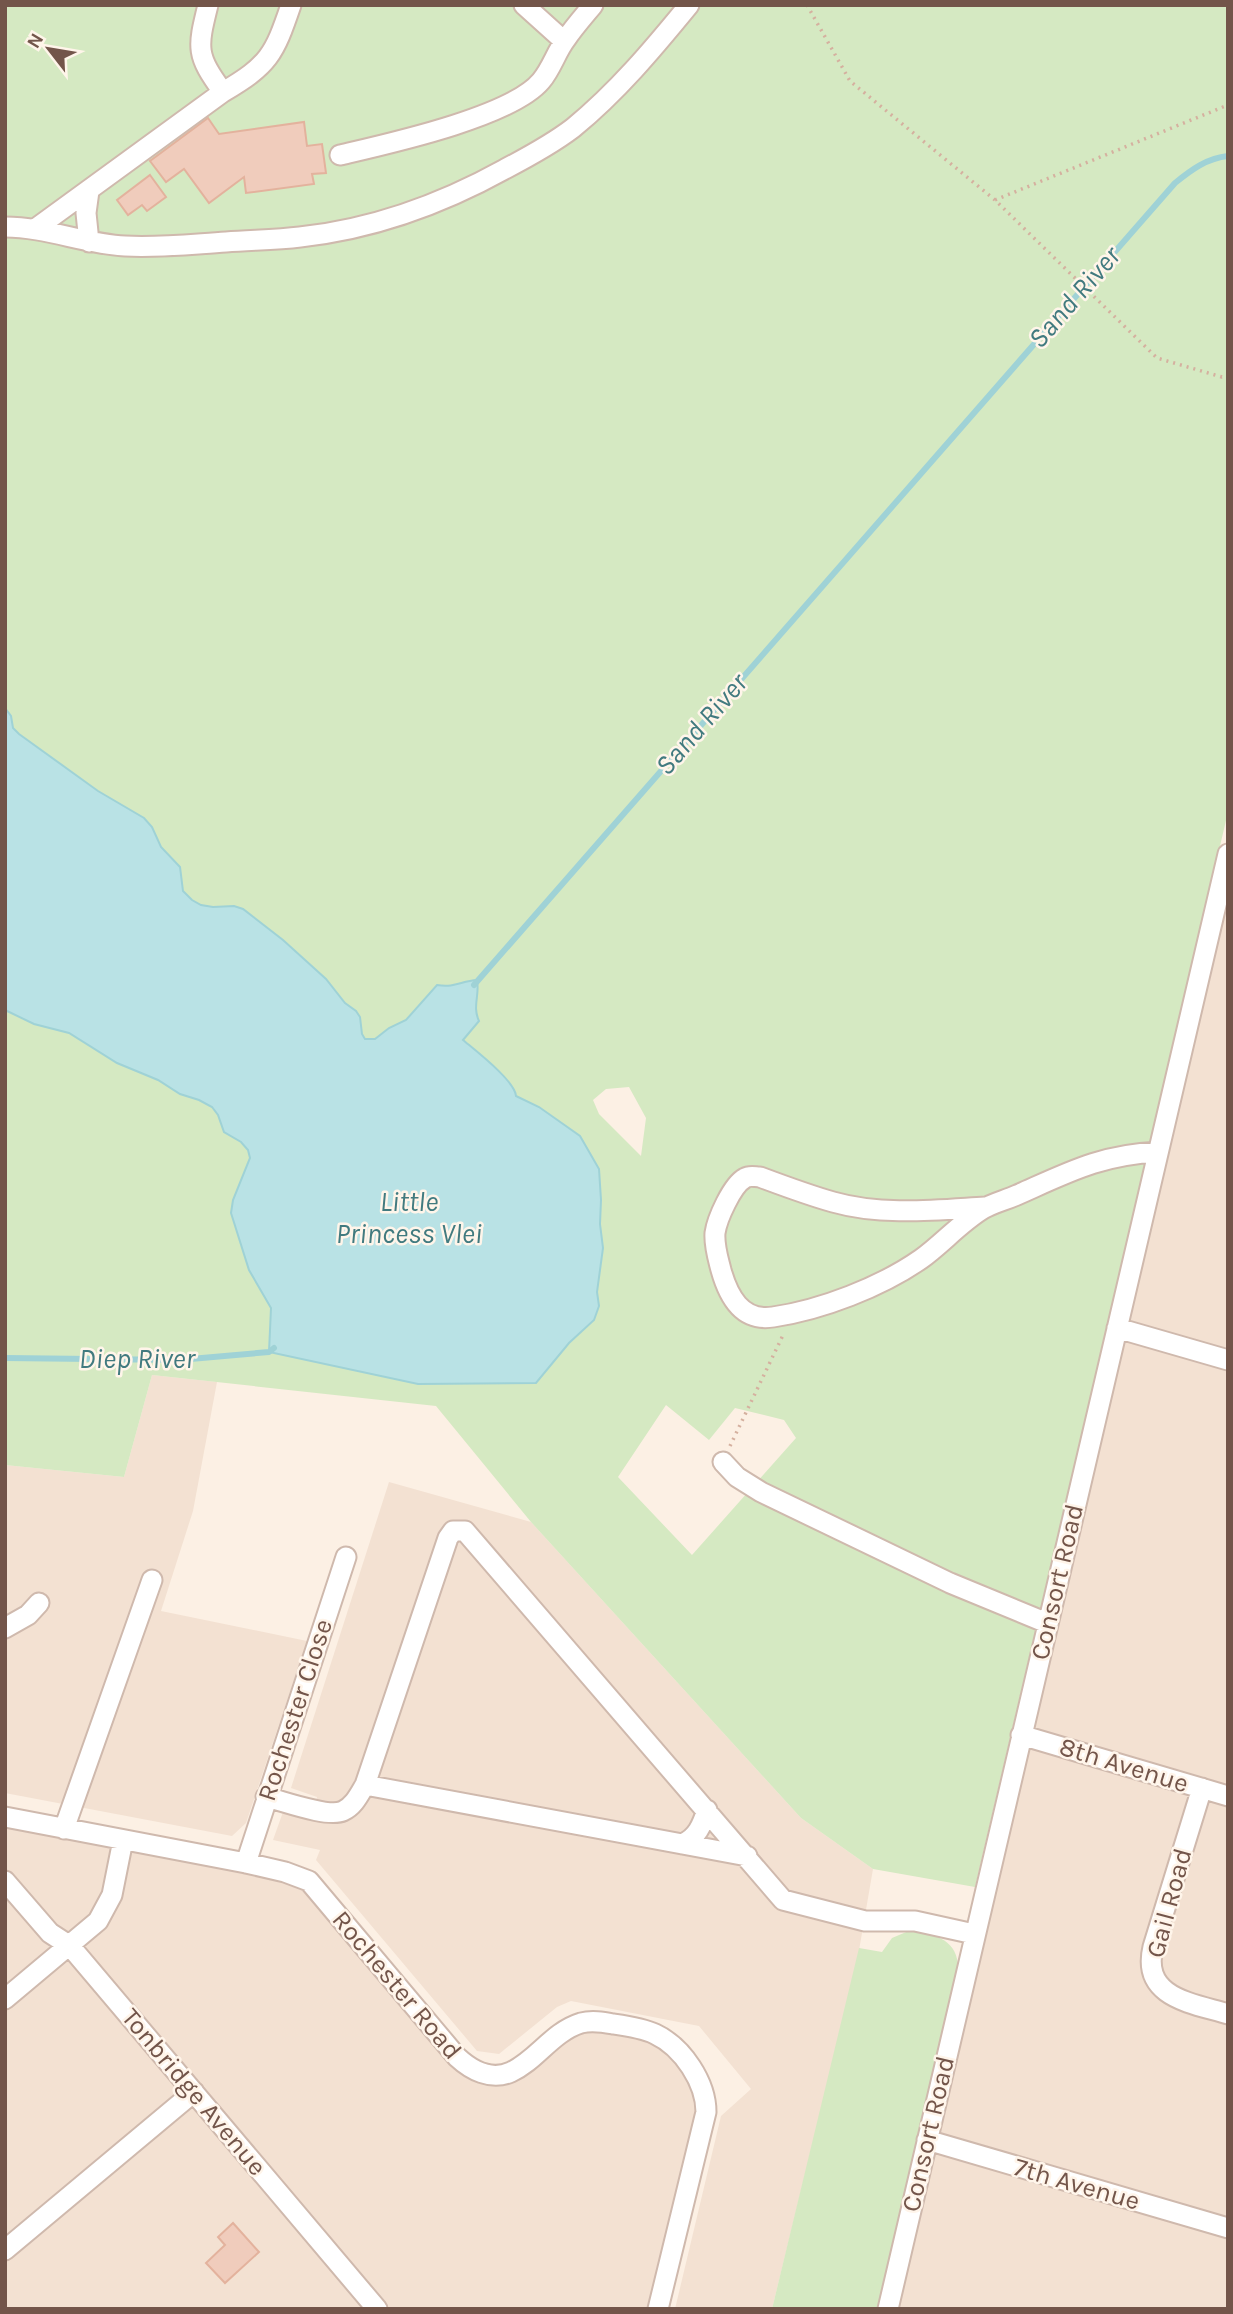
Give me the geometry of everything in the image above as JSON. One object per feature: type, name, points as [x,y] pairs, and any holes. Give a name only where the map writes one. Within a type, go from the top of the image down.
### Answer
[{"type":"street","points":[[208,5],[201,36],[201,56],[223,92]]},
{"type":"street","points":[[35,229],[223,92],[252,75],[272,53],[291,5]]},
{"type":"street","points":[[524,5],[564,41]]},
{"type":"street","points":[[340,155],[433,131],[490,112],[540,83],[564,41],[593,5]]},
{"type":"street","points":[[5,227],[35,229],[89,242],[151,246],[300,237],[358,228],[412,213],[461,193],[533,154],[570,130],[641,64],[689,5]]},
{"type":"street","points":[[89,191],[86,213],[89,242]]},
{"type":"street","name":"Consort Road","points":[[888,2309],[1158,1152],[1220,926],[1228,855]]},
{"type":"street","points":[[985,1207],[928,1212],[872,1208],[835,1203],[760,1177],[746,1177],[732,1193],[718,1222],[715,1248],[731,1299],[739,1308],[750,1314],[771,1318],[859,1292],[891,1277],[921,1259],[985,1207],[1108,1157],[1158,1152]]},
{"type":"street","points":[[1117,1328],[1228,1360]]},
{"type":"street","points":[[723,1462],[737,1477],[772,1497],[950,1583],[1047,1623]]},
{"type":"street","points":[[266,1797],[328,1813],[342,1812],[355,1801],[365,1786],[448,1538],[453,1531],[466,1531],[783,1900],[865,1921],[915,1921],[974,1934]]},
{"type":"street","name":"Rochester Close","points":[[246,1863],[346,1557]]},
{"type":"street","points":[[64,1829],[152,1580]]},
{"type":"street","points":[[5,1628],[28,1615],[39,1603]]},
{"type":"street","name":"8th Avenue","points":[[1021,1735],[1228,1796]]},
{"type":"street","points":[[365,1786],[747,1856]]},
{"type":"street","name":"Gail Road","points":[[1202,1788],[1153,1947],[1151,1967],[1159,1985],[1173,1997],[1228,2014]]},
{"type":"street","points":[[682,1844],[691,1840],[698,1832],[707,1810]]},
{"type":"street","name":"Rochester Road","points":[[5,1817],[246,1863],[285,1872],[312,1884],[457,2057],[478,2072],[510,2072],[561,2032],[589,2021],[654,2033],[679,2053],[701,2085],[706,2102],[706,2112],[658,2309]]},
{"type":"street","points":[[5,1999],[93,1927],[111,1895],[123,1840]]},
{"type":"street","name":"Tonbridge Avenue","points":[[5,1881],[50,1933],[70,1946],[377,2309]]},
{"type":"street","points":[[5,2250],[194,2092]]},
{"type":"street","name":"7th Avenue","points":[[927,2140],[1228,2228]]},
{"type":"path","points":[[807,5],[850,81],[995,200],[1157,358],[1222,377],[1228,376]]},
{"type":"path","points":[[995,200],[1228,105]]},
{"type":"path","points":[[723,1462],[794,1312]]},
{"type":"shaded area","points":[[1228,858],[1228,2309],[888,2309]]},
{"type":"shaded area","points":[[152,1375],[217,1382],[193,1511],[161,1611],[307,1641],[246,1823],[232,1836],[5,1793],[5,1465],[124,1477]]},
{"type":"shaded area","points":[[389,1482],[531,1522],[801,1818],[873,1869],[857,1962],[772,2309],[675,2309],[721,2116],[751,2089],[699,2026],[571,2001],[557,2007],[499,2054],[477,2051],[316,1860],[320,1850],[273,1840],[283,1812],[310,1820],[315,1810],[317,1797],[291,1788]]},
{"type":"shaded area","points":[[5,1817],[296,1875],[457,2057],[490,2075],[568,2028],[654,2033],[703,2091],[658,2309],[5,2309]]},
{"type":"green space","points":[[5,5],[1228,5],[1228,812],[975,1887],[873,1869],[801,1818],[531,1522],[436,1406],[152,1375],[124,1477],[5,1465]],"holes":[[[629,1087],[646,1118],[641,1156],[599,1114],[593,1100],[606,1089]],[[666,1405],[709,1440],[735,1408],[784,1420],[796,1438],[692,1555],[618,1477]]]},
{"type":"green space","points":[[911,1930],[934,1936],[947,1943],[956,1955],[958,1964],[877,2309],[772,2309],[859,1948],[882,1952],[892,1938]]},
{"type":"water","name":"Little Princess Vlei","points":[[5,708],[11,716],[13,728],[19,734],[98,791],[144,818],[152,827],[161,847],[180,867],[183,891],[192,900],[201,905],[234,906],[243,909],[326,979],[360,1017],[365,1039],[375,1039],[406,1020],[437,985],[449,986],[477,980],[476,1010],[479,1021],[463,1040],[509,1082],[516,1096],[539,1107],[580,1136],[599,1169],[603,1248],[597,1292],[599,1306],[594,1320],[569,1343],[536,1383],[418,1384],[269,1352],[271,1308],[249,1270],[231,1213],[233,1200],[250,1158],[248,1150],[241,1142],[224,1132],[212,1107],[117,1063],[69,1033],[34,1024],[5,1010]]},
{"type":"building","points":[[208,118],[219,134],[304,122],[307,146],[322,144],[326,173],[312,174],[314,184],[246,193],[244,177],[209,203],[184,169],[166,182],[150,161]]},
{"type":"building","points":[[150,175],[166,197],[147,211],[142,205],[128,215],[117,200]]},
{"type":"building","points":[[233,2223],[259,2252],[225,2283],[206,2263],[225,2245],[218,2237]]},
{"type":"waterway","name":"Sand River","points":[[474,985],[1175,183],[1206,162],[1228,156]]},
{"type":"waterway","name":"Diep River","points":[[5,1358],[179,1360],[269,1352],[274,1348]]}]
